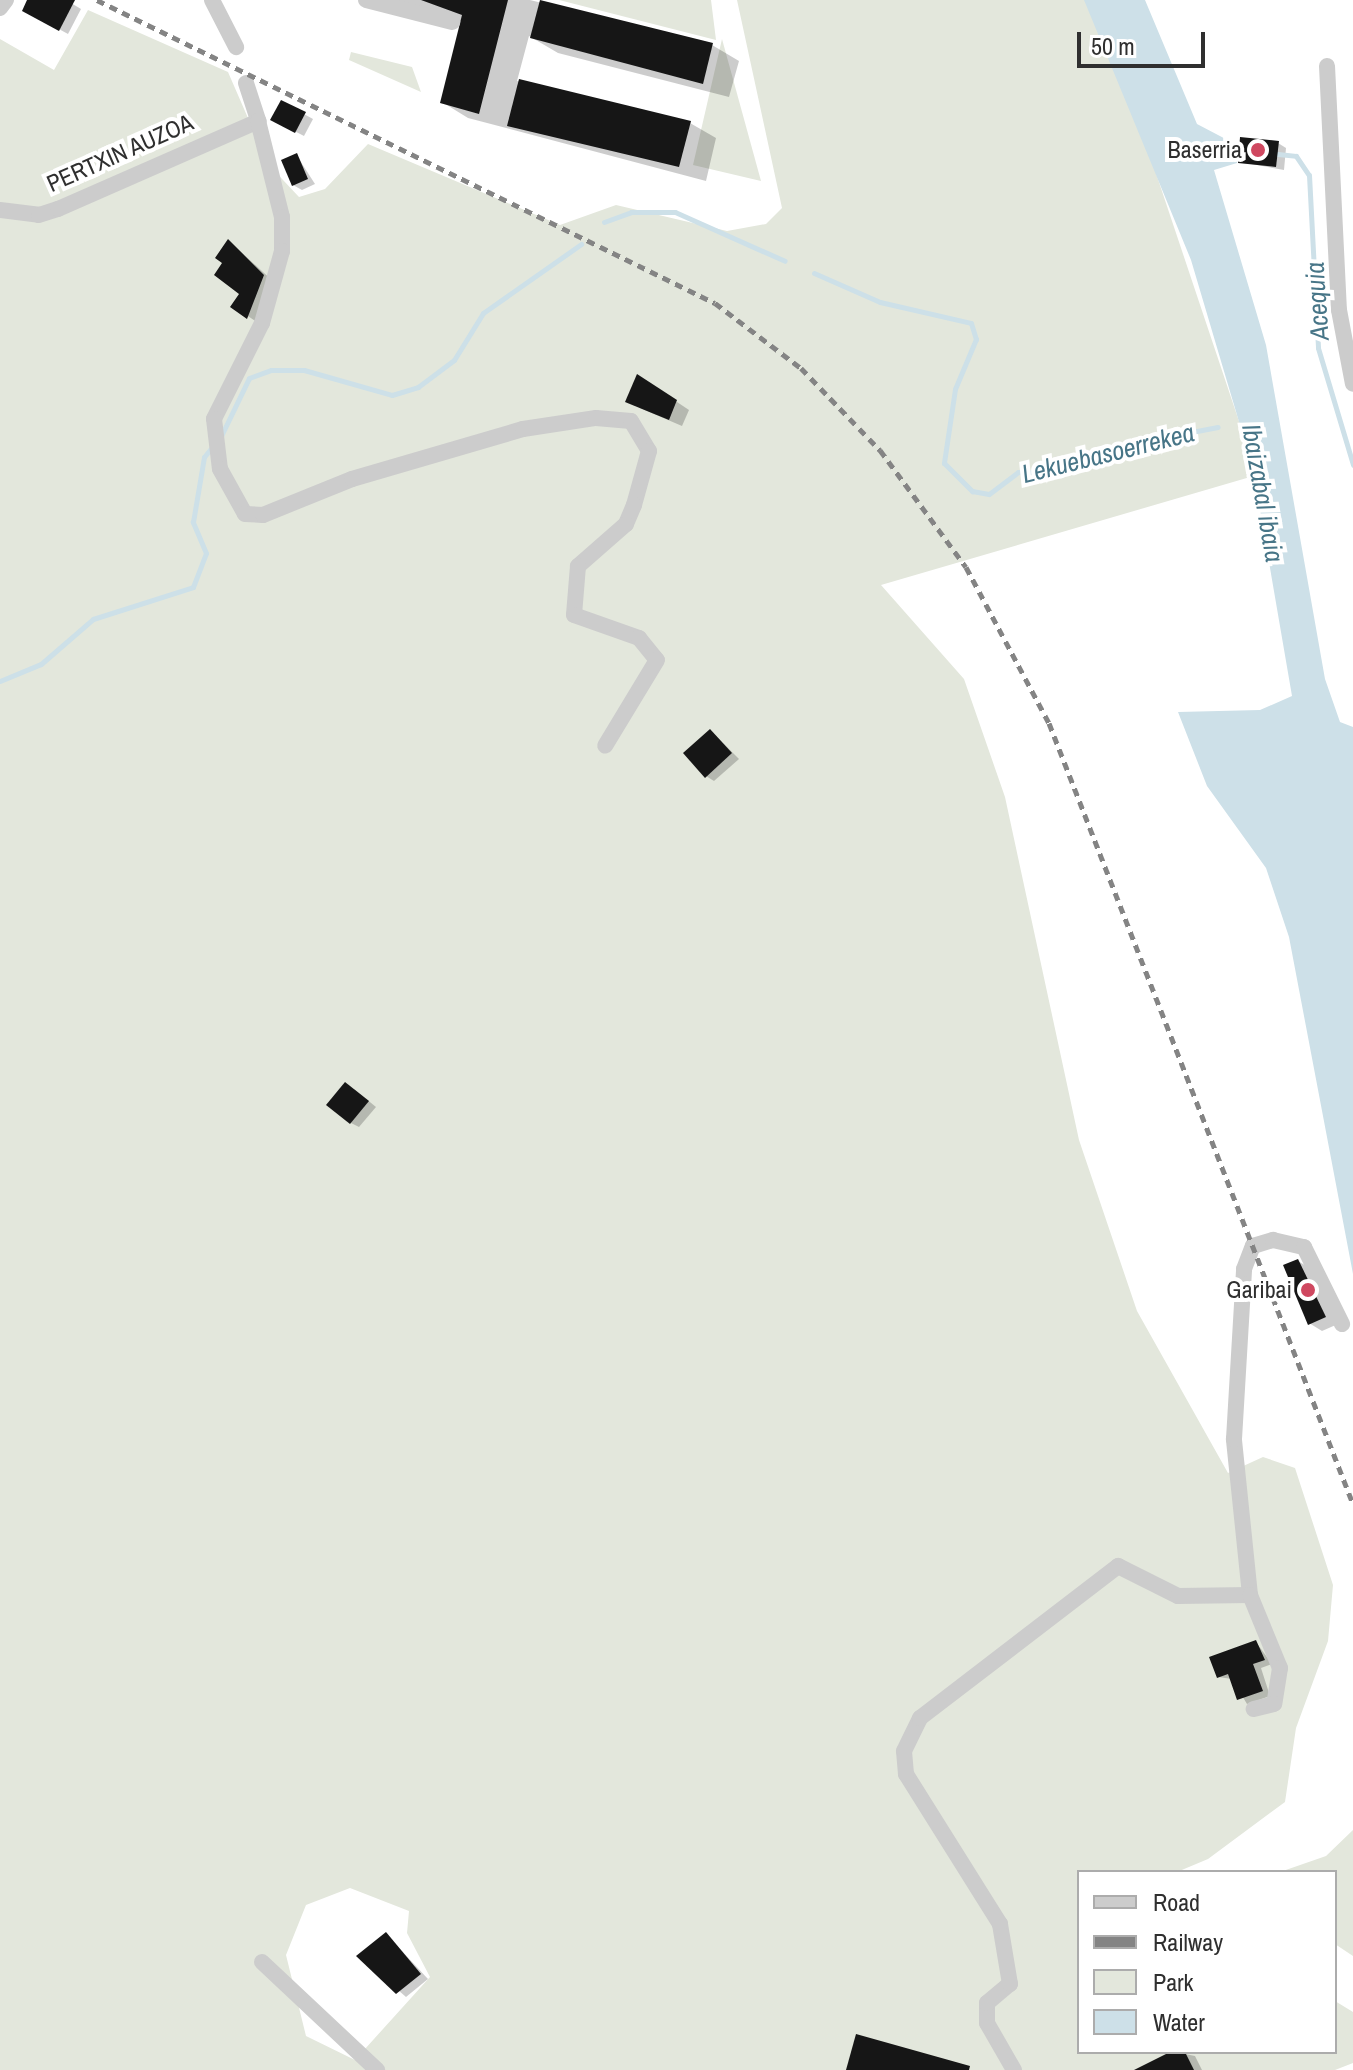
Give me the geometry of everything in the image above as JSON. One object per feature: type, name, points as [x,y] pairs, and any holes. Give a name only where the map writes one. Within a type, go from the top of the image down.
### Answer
[{"type":"street","points":[[0,8],[6,0]]},
{"type":"street","points":[[212,0],[236,47]]},
{"type":"street","points":[[366,0],[452,22]]},
{"type":"street","points":[[1327,66],[1339,310],[1353,384]]},
{"type":"street","points":[[246,83],[282,217],[282,251],[262,323],[215,428],[218,456],[232,502],[245,514],[263,515],[352,479],[523,429],[596,418],[631,421],[649,451],[634,505],[626,524],[578,566],[574,615],[639,638],[657,660],[605,746]]},
{"type":"street","name":"PERTXIN AUZOA","points":[[0,210],[39,215],[58,209],[258,121]]},
{"type":"street","points":[[1254,1709],[1274,1704],[1280,1668],[1250,1595],[1234,1439],[1244,1269],[1253,1246],[1273,1240],[1304,1247],[1342,1324]]},
{"type":"street","points":[[1014,2070],[987,2023],[987,2003],[1010,1984],[1000,1924],[906,1774],[909,1740],[920,1718],[1118,1566],[1178,1596],[1250,1595]]},
{"type":"street","points":[[262,1962],[377,2070]]},
{"type":"green space","points":[[559,0],[711,0],[716,40]]},
{"type":"green space","points":[[737,0],[1098,0],[1257,475],[881,585],[964,679],[1005,797],[1079,1140],[1137,1311],[1228,1473],[1263,1457],[1295,1468],[1333,1585],[1328,1641],[1296,1728],[1285,1802],[1208,1859],[1182,1870],[1077,1870],[1077,2054],[1337,2054],[1337,2002],[1353,2012],[1353,2063],[1335,2070],[0,2070],[0,39],[54,70],[88,10],[228,72],[268,164],[299,197],[325,189],[368,144],[560,225],[616,205],[727,231],[766,224],[782,208]],"holes":[[[350,1888],[409,1911],[407,1933],[430,1977],[355,2060],[306,2036],[286,1955],[306,1905]]]},
{"type":"green space","points":[[722,39],[761,181],[693,165]]},
{"type":"green space","points":[[351,52],[412,67],[421,92],[349,60]]},
{"type":"green space","points":[[1353,1830],[1353,1956],[1337,1945],[1337,1870],[1286,1870],[1326,1856]]},
{"type":"water","name":"Ibaizabal ibaia","points":[[1084,0],[1145,0],[1197,124],[1239,146],[1237,163],[1214,170],[1266,345],[1325,679],[1340,722],[1353,727],[1353,1274],[1289,937],[1266,868],[1207,786],[1178,712],[1260,710],[1292,696],[1253,469],[1191,260]]},
{"type":"building","points":[[27,0],[75,0],[59,31],[22,11]]},
{"type":"building","points":[[421,0],[508,0],[479,114],[440,103],[462,15]]},
{"type":"building","points":[[540,0],[713,43],[703,84],[530,38]]},
{"type":"building","points":[[519,79],[691,121],[679,167],[507,126]]},
{"type":"building","points":[[281,100],[306,112],[295,133],[270,120]]},
{"type":"building","name":"Baserria","points":[[1240,137],[1279,141],[1276,167],[1238,163]]},
{"type":"building","points":[[297,153],[308,179],[292,186],[281,160]]},
{"type":"building","points":[[228,239],[264,275],[247,319],[230,307],[239,294],[214,275],[222,263],[215,258]]},
{"type":"building","points":[[637,374],[677,400],[669,420],[625,402]]},
{"type":"building","points":[[710,729],[732,753],[705,778],[683,753]]},
{"type":"building","points":[[345,1082],[369,1101],[350,1124],[326,1105]]},
{"type":"building","name":"Garibai","points":[[1298,1259],[1326,1317],[1308,1325],[1283,1265]]},
{"type":"building","points":[[1256,1640],[1265,1660],[1253,1664],[1263,1691],[1237,1700],[1228,1674],[1217,1678],[1209,1657]]},
{"type":"building","points":[[386,1932],[421,1974],[396,1994],[356,1956]]},
{"type":"building","points":[[856,2034],[970,2066],[969,2070],[846,2070]]},
{"type":"building","points":[[1166,2054],[1186,2054],[1194,2070],[1134,2070]]},
{"type":"waterway","name":"Acequia","points":[[1278,154],[1296,156],[1309,175],[1318,348],[1353,465]]},
{"type":"waterway","name":"Lekuebasoerrekea","points":[[604,222],[631,212],[675,212],[785,261]]},
{"type":"waterway","name":"Lekuebasoerrekea","points":[[221,436],[249,378],[271,370],[304,370],[392,395],[418,387],[454,360],[483,313],[581,244]]},
{"type":"waterway","name":"Lekuebasoerrekea","points":[[814,273],[880,302],[971,323],[976,339],[955,389],[944,463],[972,491],[989,494],[1018,472],[1053,473],[1140,442],[1218,427]]},
{"type":"waterway","name":"Lekuebasoerrekea","points":[[0,681],[41,664],[93,619],[193,587],[206,553],[193,522],[204,457],[212,447]]},
{"type":"railway","points":[[97,0],[715,303],[801,368],[880,450],[966,567],[1049,723],[1353,1504]]},
{"type":"place","name":"Baserria","points":[[1258,150]]},
{"type":"place","name":"Garibai","points":[[1308,1290]]}]
